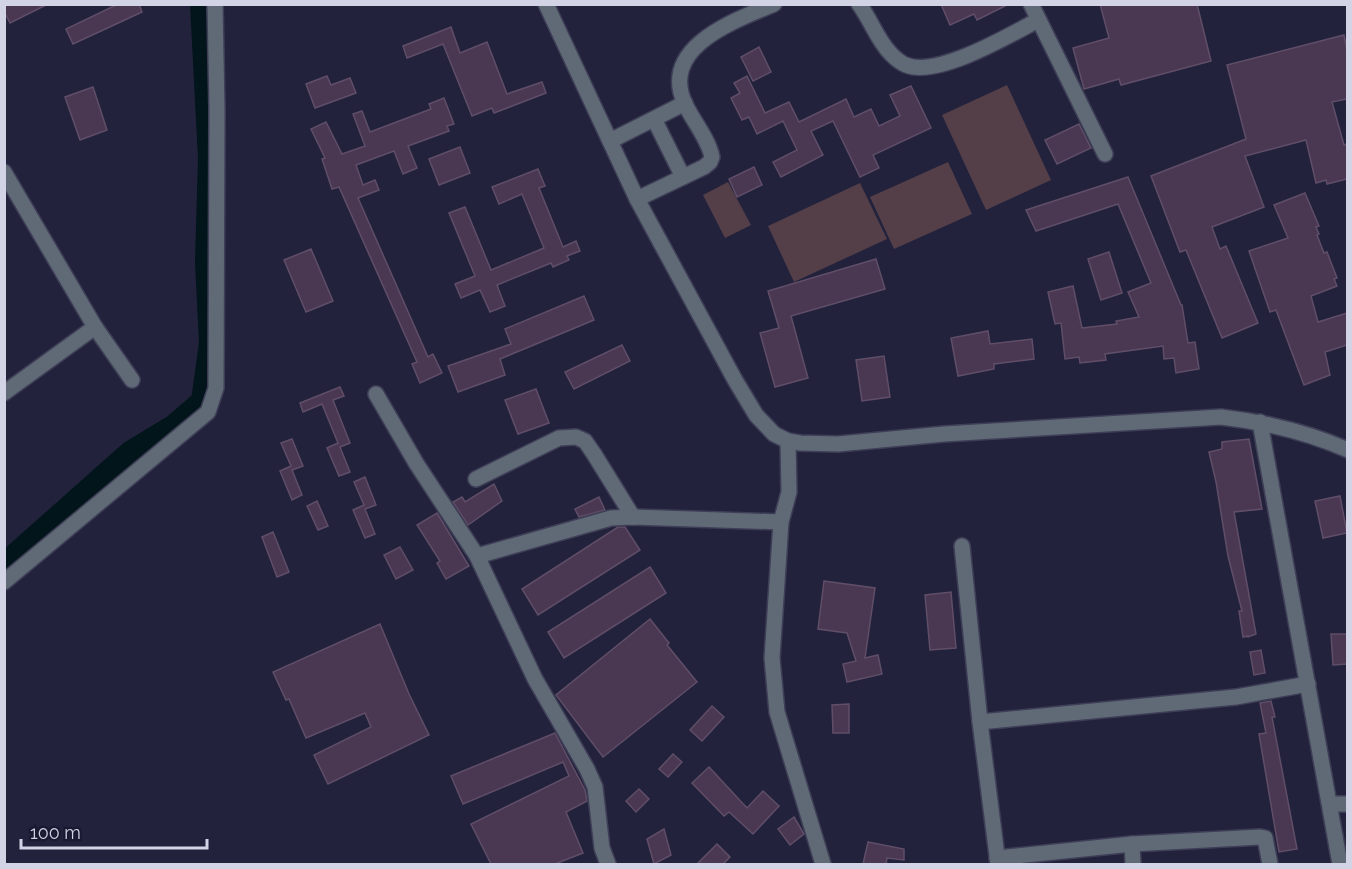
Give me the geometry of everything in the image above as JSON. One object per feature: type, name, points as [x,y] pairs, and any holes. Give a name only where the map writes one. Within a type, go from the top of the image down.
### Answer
[{"type":"street","points":[[4,582],[208,412],[214,396],[217,354],[215,4]]},
{"type":"street","points":[[546,4],[638,199],[735,380],[756,415],[774,434],[788,441],[838,444],[944,434],[1221,417],[1260,422],[1332,443],[1347,450]]},
{"type":"street","points":[[638,199],[704,167],[712,157],[679,87],[684,61],[696,45],[708,35],[774,4]]},
{"type":"street","points":[[859,4],[882,44],[893,56],[906,65],[921,68],[964,57],[993,45],[1038,20]]},
{"type":"street","points":[[1031,4],[1105,154]]},
{"type":"street","points":[[610,141],[685,103]]},
{"type":"street","points":[[654,118],[683,177]]},
{"type":"street","points":[[6,180],[95,327],[132,380]]},
{"type":"street","points":[[4,393],[95,327]]},
{"type":"street","points":[[376,394],[416,462],[477,556],[535,679],[587,769],[594,787],[602,848],[608,864]]},
{"type":"street","points":[[1260,422],[1340,864]]},
{"type":"street","points":[[476,479],[559,438],[576,437],[585,441],[633,517]]},
{"type":"street","points":[[788,441],[789,492],[781,522],[772,658],[777,712],[823,864]]},
{"type":"street","points":[[477,556],[611,518],[781,522]]},
{"type":"street","points":[[962,546],[980,722],[998,861],[1132,844],[1260,837],[1266,838],[1270,864]]},
{"type":"street","points":[[980,722],[1236,697],[1308,684]]},
{"type":"street","points":[[1331,812],[1347,804]]},
{"type":"street","points":[[1331,812],[1347,819]]},
{"type":"street","points":[[1132,844],[1133,864]]},
{"type":"shaded area","points":[[1007,85],[1051,180],[986,210],[942,115]]},
{"type":"shaded area","points":[[948,162],[972,214],[894,249],[870,197]]},
{"type":"shaded area","points":[[728,182],[751,225],[725,238],[703,195]]},
{"type":"shaded area","points":[[860,183],[887,239],[794,282],[768,226]]},
{"type":"building","points":[[4,4],[48,4],[10,23],[4,11]]},
{"type":"building","points":[[118,4],[139,4],[142,12],[73,44],[66,29]]},
{"type":"building","points":[[941,4],[1009,4],[977,20],[974,14],[950,25]]},
{"type":"building","points":[[1100,4],[1197,4],[1211,61],[1121,85],[1119,79],[1084,89],[1073,48],[1109,38]]},
{"type":"building","points":[[451,27],[460,53],[487,42],[507,94],[542,82],[546,93],[494,113],[492,108],[472,116],[443,44],[407,58],[403,46]]},
{"type":"building","points":[[1344,35],[1347,50],[1347,99],[1332,102],[1344,145],[1347,144],[1347,179],[1327,184],[1326,180],[1316,183],[1306,140],[1245,156],[1264,207],[1212,227],[1220,249],[1226,246],[1258,323],[1222,338],[1186,250],[1180,252],[1151,176],[1246,139],[1227,65]]},
{"type":"building","points":[[759,47],[771,72],[753,81],[741,57]]},
{"type":"building","points":[[327,76],[331,85],[350,78],[356,93],[315,108],[306,84]]},
{"type":"building","points":[[747,76],[765,113],[789,102],[799,122],[846,99],[854,117],[871,109],[879,126],[900,116],[890,95],[911,86],[931,128],[873,155],[879,168],[860,177],[833,121],[811,131],[823,155],[781,177],[773,162],[797,150],[783,121],[757,134],[749,117],[742,120],[731,98],[740,93],[734,83]]},
{"type":"building","points":[[93,87],[107,130],[80,140],[65,97]]},
{"type":"building","points":[[444,98],[454,124],[447,126],[449,131],[408,146],[417,168],[403,174],[394,151],[356,165],[363,185],[375,180],[379,190],[358,198],[428,357],[433,354],[442,373],[420,383],[412,364],[417,362],[339,187],[332,189],[322,159],[325,158],[311,129],[326,122],[342,154],[365,146],[353,114],[362,111],[370,132],[431,109],[429,104]]},
{"type":"building","points":[[1079,124],[1091,148],[1057,164],[1045,140]]},
{"type":"building","points":[[460,147],[470,173],[439,185],[429,159]]},
{"type":"building","points":[[754,167],[762,185],[737,197],[729,179]]},
{"type":"building","points":[[538,169],[545,186],[539,188],[563,247],[576,241],[580,251],[567,256],[569,260],[553,267],[551,263],[497,285],[505,306],[490,312],[480,290],[461,298],[455,284],[475,276],[449,213],[465,207],[491,270],[544,248],[522,194],[499,204],[492,187]]},
{"type":"building","points":[[1128,177],[1182,305],[1188,343],[1195,342],[1199,369],[1176,373],[1174,358],[1164,359],[1163,346],[1105,354],[1106,360],[1080,363],[1079,357],[1065,359],[1061,323],[1055,324],[1048,292],[1073,286],[1082,328],[1117,324],[1116,321],[1139,317],[1128,292],[1151,283],[1118,204],[1036,231],[1026,210]]},
{"type":"building","points":[[1305,193],[1319,226],[1316,227],[1319,234],[1317,235],[1324,253],[1327,252],[1337,278],[1334,279],[1337,286],[1311,296],[1318,322],[1347,313],[1347,345],[1325,352],[1330,375],[1304,385],[1276,310],[1270,312],[1249,251],[1288,238],[1274,205]]},
{"type":"building","points":[[311,249],[333,301],[306,312],[284,260]]},
{"type":"building","points":[[1109,252],[1122,293],[1101,300],[1088,259]]},
{"type":"building","points":[[876,259],[885,289],[791,316],[808,378],[775,387],[760,333],[779,328],[768,291]]},
{"type":"building","points":[[584,296],[594,320],[500,359],[505,375],[458,392],[448,366],[511,344],[505,329]]},
{"type":"building","points":[[988,331],[990,344],[1032,339],[1034,359],[994,364],[994,369],[958,376],[951,338]]},
{"type":"building","points":[[622,345],[630,361],[574,389],[565,372]]},
{"type":"building","points":[[884,356],[890,397],[862,401],[856,360]]},
{"type":"building","points":[[340,387],[344,396],[333,400],[350,443],[340,447],[350,472],[339,476],[327,448],[338,443],[322,404],[303,412],[300,403]]},
{"type":"building","points":[[536,389],[549,423],[518,434],[505,400]]},
{"type":"building","points":[[292,439],[303,466],[292,470],[302,495],[292,500],[280,471],[291,466],[281,443]]},
{"type":"building","points":[[1249,439],[1262,509],[1234,512],[1256,634],[1243,637],[1239,611],[1242,611],[1228,556],[1209,452],[1222,449],[1222,442]]},
{"type":"building","points":[[365,477],[376,505],[365,509],[375,534],[365,538],[353,510],[364,505],[354,482]]},
{"type":"building","points":[[494,484],[502,501],[468,525],[453,502],[462,497],[465,502]]},
{"type":"building","points":[[1340,496],[1347,533],[1323,538],[1315,501]]},
{"type":"building","points":[[599,497],[605,510],[579,517],[575,509]]},
{"type":"building","points":[[317,501],[328,526],[318,530],[307,506]]},
{"type":"building","points":[[437,513],[469,566],[446,579],[437,563],[440,561],[417,525]]},
{"type":"building","points":[[618,527],[625,527],[640,550],[538,615],[522,589]]},
{"type":"building","points":[[273,532],[289,572],[277,577],[262,537]]},
{"type":"building","points":[[400,547],[413,570],[396,579],[384,555]]},
{"type":"building","points":[[650,567],[666,593],[564,658],[548,632]]},
{"type":"building","points":[[824,581],[875,588],[865,658],[878,655],[882,674],[847,682],[843,664],[856,661],[847,633],[818,629]]},
{"type":"building","points":[[951,592],[956,648],[930,650],[925,595]]},
{"type":"building","points":[[650,619],[669,643],[667,645],[697,682],[603,757],[556,695]]},
{"type":"building","points":[[380,624],[429,735],[328,784],[314,755],[371,727],[365,713],[306,738],[289,699],[286,700],[273,672]]},
{"type":"building","points":[[1331,634],[1347,634],[1347,664],[1333,665]]},
{"type":"building","points":[[1261,650],[1265,673],[1254,675],[1250,652]]},
{"type":"building","points":[[1271,701],[1297,849],[1279,852],[1259,734],[1266,733],[1260,703]]},
{"type":"building","points":[[849,704],[849,733],[833,733],[832,705]]},
{"type":"building","points":[[712,706],[724,717],[702,741],[690,730]]},
{"type":"building","points":[[555,733],[585,790],[587,801],[566,812],[583,853],[555,864],[491,864],[471,824],[569,776],[563,762],[463,804],[451,776]]},
{"type":"building","points":[[673,754],[682,762],[668,777],[659,769]]},
{"type":"building","points":[[709,767],[747,808],[763,791],[779,806],[753,834],[729,812],[724,816],[692,783]]},
{"type":"building","points":[[639,789],[649,799],[636,812],[626,801]]},
{"type":"building","points":[[794,817],[804,834],[790,845],[778,829]]},
{"type":"building","points":[[664,829],[671,855],[654,864],[647,839]]},
{"type":"building","points":[[868,842],[904,849],[904,860],[887,858],[886,864],[863,864]]},
{"type":"building","points":[[717,844],[730,857],[723,864],[697,864]]},
{"type":"waterway","points":[[4,564],[130,452],[173,426],[202,401],[210,343],[206,262],[209,158],[201,4]]}]
